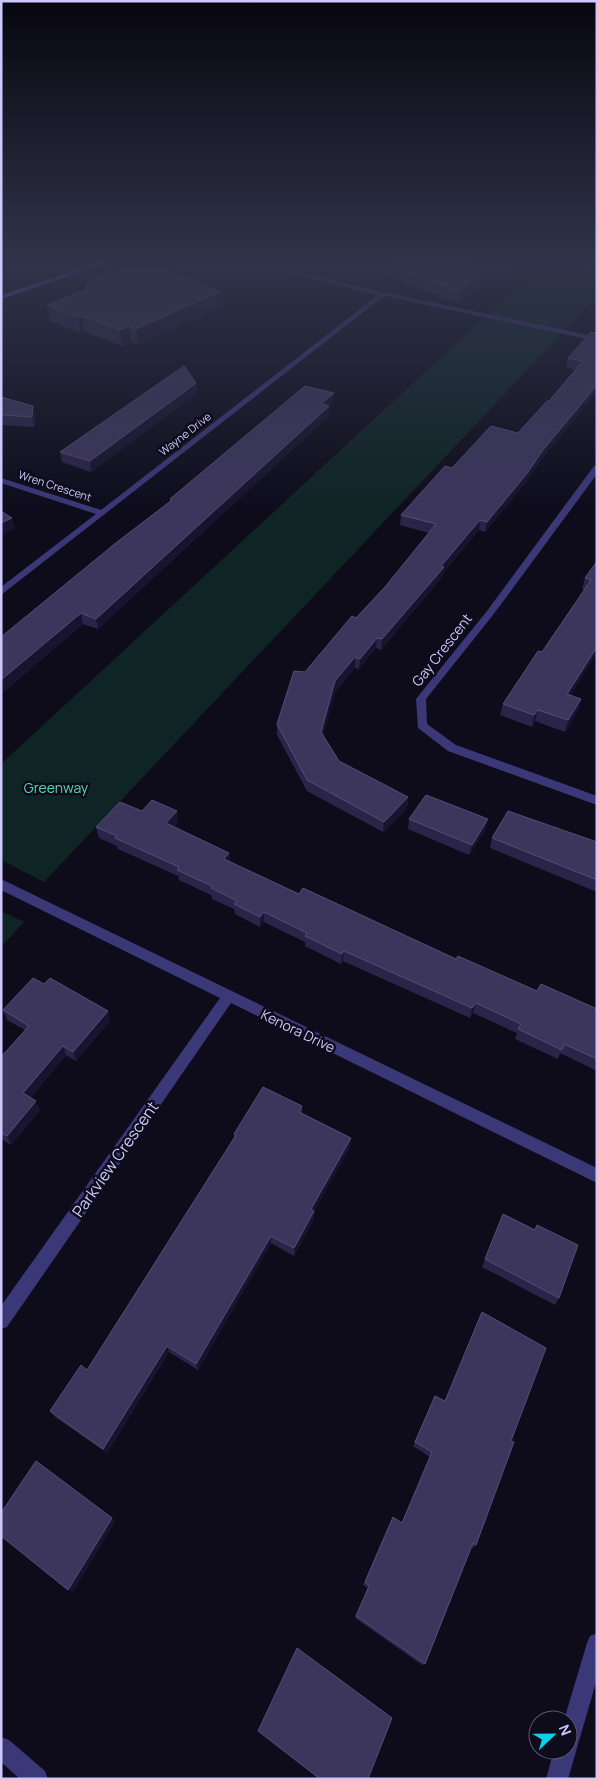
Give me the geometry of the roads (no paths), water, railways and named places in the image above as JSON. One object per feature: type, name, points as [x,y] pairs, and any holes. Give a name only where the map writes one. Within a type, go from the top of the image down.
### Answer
[{"type":"street","name":"Wayne Drive","points":[[1,592],[316,346]]},
{"type":"street","name":"Gay Crescent","points":[[597,468],[490,613],[421,699],[422,725],[452,748],[597,801]]},
{"type":"street","name":"Wren Crescent","points":[[1,480],[102,513]]},
{"type":"street","name":"Kenora Drive","points":[[1,884],[228,997],[597,1176]]},
{"type":"street","name":"Parkview Crescent","points":[[1,1321],[228,997]]},
{"type":"street","points":[[577,1710],[597,1643]]},
{"type":"street","points":[[1,1748],[37,1779]]},
{"type":"street","points":[[557,1779],[562,1760]]},
{"type":"park label","name":"Greenway","points":[[56,788]]}]
